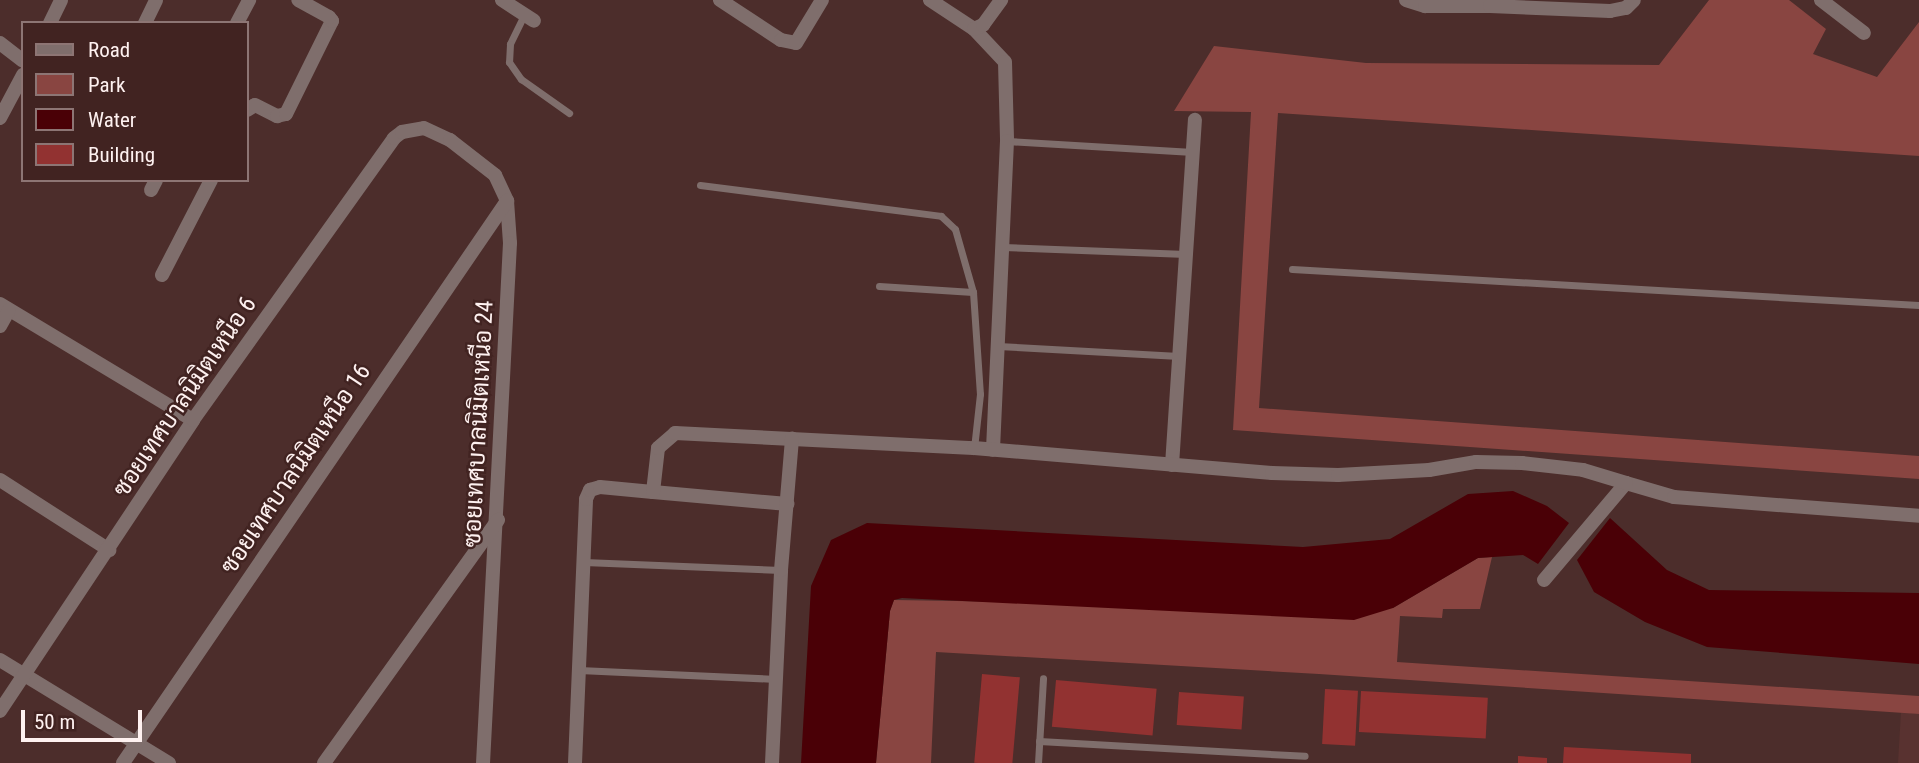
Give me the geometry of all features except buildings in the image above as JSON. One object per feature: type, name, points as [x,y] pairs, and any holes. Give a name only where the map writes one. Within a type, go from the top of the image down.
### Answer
[{"type":"street","points":[[51,21],[61,0]]},
{"type":"street","points":[[146,21],[156,0]]},
{"type":"street","points":[[238,21],[249,0]]},
{"type":"street","points":[[248,109],[255,105],[277,116],[286,114],[332,21],[298,0]]},
{"type":"street","points":[[502,0],[529,18]]},
{"type":"street","points":[[720,0],[782,40],[796,43],[822,0]]},
{"type":"street","points":[[930,0],[974,29],[1005,62],[1007,141],[993,450]]},
{"type":"street","points":[[974,29],[983,25],[1001,0]]},
{"type":"street","points":[[1410,1],[1610,11],[1626,9],[1634,0]]},
{"type":"street","points":[[1821,0],[1864,33]]},
{"type":"street","points":[[0,43],[21,59]]},
{"type":"street","points":[[0,118],[21,79]]},
{"type":"street","points":[[1172,465],[1195,120]]},
{"type":"street","name":"ซอยเทศบาลนิมิตเหนือ 24","points":[[424,128],[450,140],[495,175],[507,201],[510,243],[498,520],[483,763]]},
{"type":"street","name":"ซอยเทศบาลนิมิตเหนือ 6","points":[[0,711],[193,420],[394,138],[402,132],[424,128]]},
{"type":"street","points":[[163,275],[210,182]]},
{"type":"street","name":"ซอยเทศบาลนิมิตเหนือ 16","points":[[124,763],[507,201]]},
{"type":"street","points":[[0,326],[5,307],[193,420]]},
{"type":"street","points":[[653,492],[658,448],[675,433],[974,448],[1172,465],[1338,475],[1429,470],[1476,462],[1522,463],[1583,470],[1674,497],[1919,516]]},
{"type":"street","points":[[772,763],[781,570],[792,438]]},
{"type":"street","points":[[0,480],[109,550]]},
{"type":"street","points":[[1544,580],[1626,483]]},
{"type":"street","points":[[575,763],[586,499],[590,490],[600,487],[787,504]]},
{"type":"street","points":[[324,763],[498,520]]},
{"type":"street","points":[[0,660],[137,741],[169,763]]},
{"type":"lane","points":[[529,18],[510,44],[509,62],[521,79],[569,113]]},
{"type":"lane","points":[[1007,141],[1193,152]]},
{"type":"lane","points":[[700,185],[942,216],[955,229],[973,292],[980,394],[974,448]]},
{"type":"lane","points":[[1003,247],[1186,254]]},
{"type":"lane","points":[[1292,269],[1919,305]]},
{"type":"lane","points":[[879,286],[973,292]]},
{"type":"lane","points":[[998,346],[1179,356]]},
{"type":"lane","points":[[584,562],[781,570]]},
{"type":"lane","points":[[579,670],[776,679]]},
{"type":"lane","points":[[1038,763],[1043,678]]},
{"type":"lane","points":[[1039,741],[1305,756]]},
{"type":"shaded area","points":[[1901,712],[1919,714],[1919,763],[1898,763]]},
{"type":"green space","points":[[1709,0],[1789,0],[1826,29],[1813,54],[1877,77],[1919,22],[1919,156],[1278,113],[1259,408],[1919,456],[1919,479],[1233,430],[1251,112],[1174,111],[1214,46],[1366,63],[1659,65]]},
{"type":"green space","points":[[1492,557],[1480,609],[1443,609],[1442,618],[1400,616],[1397,662],[1919,696],[1919,714],[1319,674],[936,652],[931,763],[876,763],[890,611],[894,600],[1393,608],[1478,558]]},
{"type":"water","points":[[1513,491],[1547,506],[1569,523],[1538,564],[1523,555],[1478,558],[1393,608],[1354,620],[902,598],[894,600],[890,611],[876,763],[801,763],[811,586],[831,540],[867,523],[1303,547],[1390,539],[1468,494]]},
{"type":"water","points":[[1610,518],[1667,570],[1709,590],[1919,593],[1919,664],[1707,647],[1645,622],[1594,592],[1577,560]]}]
